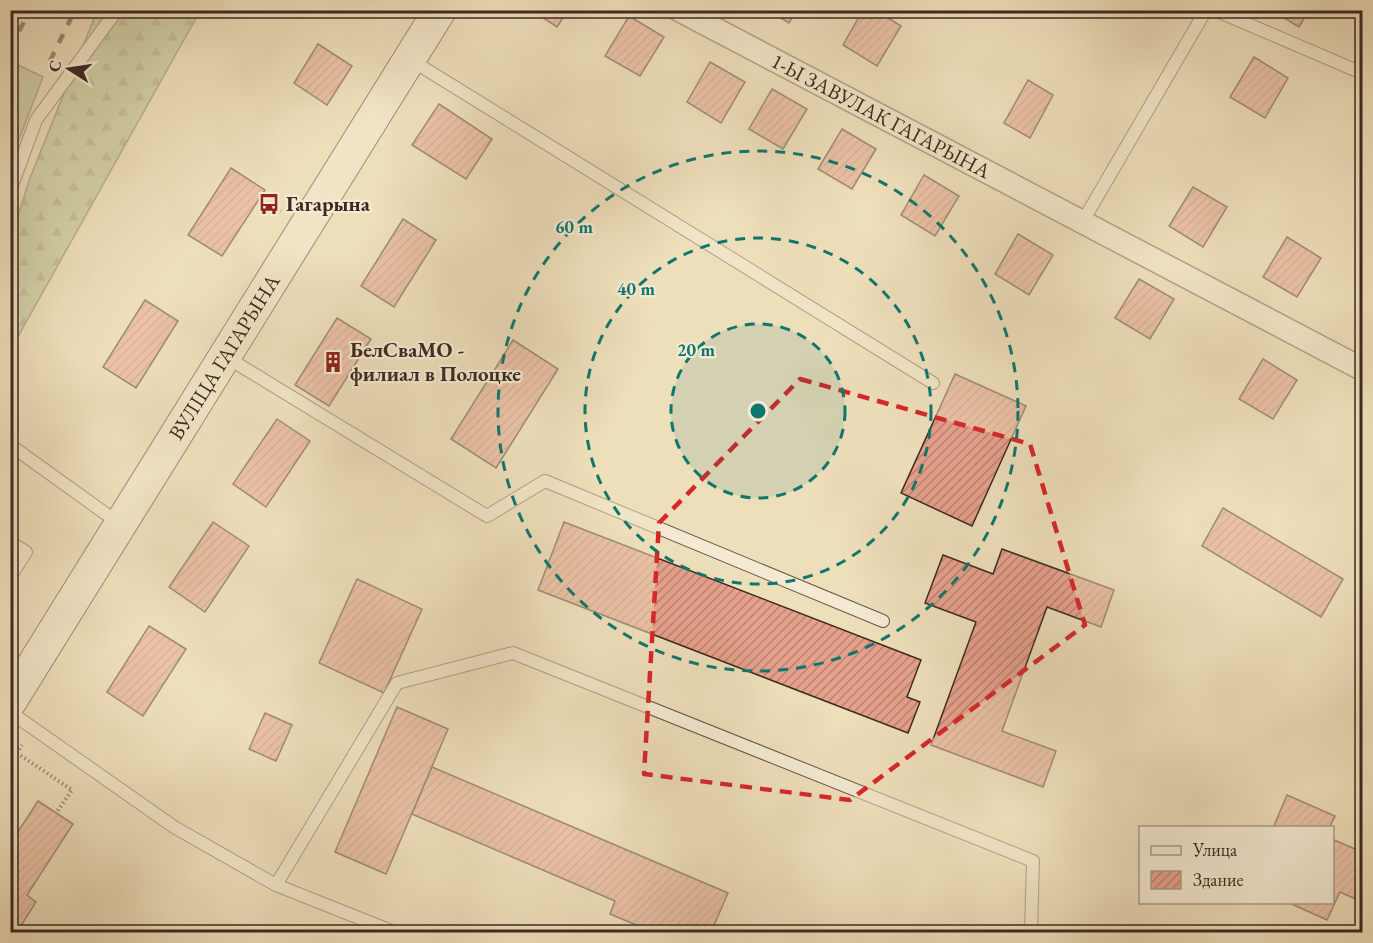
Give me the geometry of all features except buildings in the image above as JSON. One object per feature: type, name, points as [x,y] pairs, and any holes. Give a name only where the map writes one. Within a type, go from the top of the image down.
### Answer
[{"type":"main road","name":"ВУЛІЦА ГАГАРЫНА","points":[[10,702],[440,10]]},
{"type":"street","name":"1-Ы ЗАВУЛАК ГАГАРЫНА","points":[[680,10],[1362,369]]},
{"type":"lane","points":[[10,191],[36,120],[117,10]]},
{"type":"lane","points":[[1083,221],[1206,10]]},
{"type":"lane","points":[[1215,10],[1362,73]]},
{"type":"lane","points":[[410,60],[933,383]]},
{"type":"lane","points":[[225,356],[487,516],[545,481],[883,621]]},
{"type":"lane","points":[[10,445],[121,524]]},
{"type":"lane","points":[[10,542],[26,552],[10,577]]},
{"type":"lane","points":[[276,885],[396,683],[513,653],[1033,861],[1031,933]]},
{"type":"lane","points":[[10,712],[174,827],[276,885],[394,933]]},
{"type":"path","points":[[17,753],[72,790],[56,813]]},
{"type":"highlighted area","points":[[800,379],[1030,444],[1085,625],[850,800],[644,774],[659,523]]},
{"type":"green space","points":[[97,11],[200,11],[11,349],[11,238],[30,178]]},
{"type":"green space","points":[[16,64],[43,77],[11,160],[11,74]]},
{"type":"railway","points":[[10,49],[30,10]]},
{"type":"railway","points":[[50,61],[75,10]]},
{"type":"place","name":"Гагарына","points":[[269,204]]},
{"type":"place","name":"БелСваМО - филиал в Полоцке","points":[[333,362]]}]
